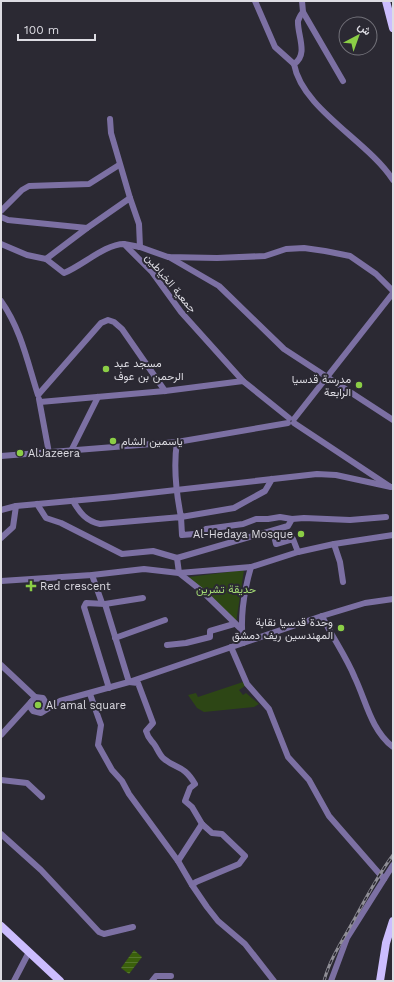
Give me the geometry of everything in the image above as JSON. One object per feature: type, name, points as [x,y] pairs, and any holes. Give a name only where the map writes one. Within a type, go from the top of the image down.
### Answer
[{"type":"main road","points":[[386,1],[393,28]]},
{"type":"main road","points":[[380,981],[386,943],[393,922]]},
{"type":"main road","points":[[1,926],[60,981]]},
{"type":"street","points":[[254,1],[275,47],[294,64],[299,79],[313,101],[384,166],[393,180]]},
{"type":"street","points":[[302,1],[303,12],[343,81]]},
{"type":"street","points":[[294,64],[299,59],[302,52],[298,20],[303,12]]},
{"type":"street","points":[[110,120],[111,133],[119,165],[139,224],[140,247]]},
{"type":"street","points":[[1,211],[22,190],[29,186],[89,184],[119,165]]},
{"type":"street","points":[[46,259],[130,198]]},
{"type":"street","points":[[1,217],[8,220],[87,228]]},
{"type":"street","points":[[1,244],[26,255],[46,259],[64,274],[118,244],[140,247],[168,257],[219,286],[284,349],[393,420]]},
{"type":"street","name":"جمعية الخياطين","points":[[124,244],[152,272],[182,312],[243,381],[291,421],[381,479],[392,488]]},
{"type":"street","points":[[1,456],[177,442],[291,421],[328,378],[346,352],[393,292],[376,274],[350,256],[325,251],[304,248],[286,249],[265,256],[217,258],[168,257]]},
{"type":"street","points":[[1,301],[7,310],[20,339],[38,395],[49,453]]},
{"type":"street","points":[[38,395],[101,323],[108,320],[114,322],[122,329],[165,391]]},
{"type":"street","points":[[40,402],[165,391],[243,381]]},
{"type":"street","points":[[71,451],[98,397]]},
{"type":"street","points":[[177,442],[174,462],[182,535],[207,533],[206,529],[243,524],[256,519],[268,519],[280,516],[292,519],[304,518],[350,520],[386,517]]},
{"type":"street","points":[[1,510],[16,506],[317,474],[336,475],[392,488]]},
{"type":"street","points":[[73,501],[80,514],[92,522],[138,522],[181,517],[234,508],[265,490],[272,479]]},
{"type":"street","points":[[37,504],[46,518],[60,523],[122,554],[153,551],[177,558],[288,526],[292,519]]},
{"type":"street","points":[[1,538],[13,527],[16,506]]},
{"type":"street","points":[[273,531],[276,544],[293,539],[298,552]]},
{"type":"street","points":[[1,581],[92,575],[144,569],[179,573],[251,567],[298,552],[334,544],[393,535]]},
{"type":"street","points":[[334,544],[340,562],[343,582]]},
{"type":"street","points":[[177,558],[179,573],[203,592],[234,624],[241,629]]},
{"type":"street","points":[[243,643],[241,629],[246,584],[251,567]]},
{"type":"street","points":[[92,575],[104,604],[129,682]]},
{"type":"street","points":[[109,688],[84,607],[86,603],[104,604],[143,598]]},
{"type":"street","points":[[18,716],[41,712],[60,701],[90,694],[129,682],[322,616],[365,603],[393,599]]},
{"type":"street","points":[[322,616],[356,678],[364,703],[377,727],[393,747]]},
{"type":"street","points":[[115,638],[165,620]]},
{"type":"street","points":[[167,645],[186,643],[210,637],[210,632],[234,624]]},
{"type":"street","points":[[231,647],[247,684],[269,709],[288,757],[308,780],[329,816],[384,879]]},
{"type":"street","points":[[1,665],[33,699]]},
{"type":"street","points":[[129,682],[138,683],[153,723],[146,732],[147,738],[154,744],[163,757],[183,768],[195,784],[190,788],[184,801],[192,807],[202,824],[212,833],[222,834],[246,856],[239,864],[196,882],[192,886]]},
{"type":"street","points":[[90,694],[101,725],[98,745],[112,770],[122,781],[129,794],[178,861],[192,886],[218,921],[245,944],[274,981]]},
{"type":"street","points":[[43,698],[46,703],[45,709]]},
{"type":"street","points":[[1,735],[33,699],[43,698],[60,701]]},
{"type":"street","points":[[33,699],[31,709],[35,712]]},
{"type":"street","points":[[1,780],[27,783],[42,797]]},
{"type":"street","points":[[178,861],[202,824]]},
{"type":"street","points":[[1,834],[41,870],[99,932],[104,934],[133,928]]},
{"type":"street","points":[[331,981],[347,938],[393,865]]},
{"type":"street","points":[[14,981],[29,952]]},
{"type":"street","points":[[152,981],[156,976],[171,976]]},
{"type":"green space","name":"حديقة تشرين","points":[[244,570],[236,623],[189,577]]},
{"type":"green space","points":[[243,682],[245,686],[239,690],[243,695],[246,693],[259,704],[254,707],[204,712],[197,708],[188,695],[196,693],[198,697]]},
{"type":"shaded area","points":[[134,950],[142,957],[129,974],[121,968]]},
{"type":"railway","points":[[324,981],[338,948],[382,870],[393,855]]},
{"type":"place","name":"مسجد عبد الرحمن بن عوف","points":[[106,369]]},
{"type":"place","name":"مدرسة قدسيا الرابعة","points":[[359,385]]},
{"type":"place","name":"ياسمين الشام","points":[[113,441]]},
{"type":"place","name":"AlJazeera","points":[[20,453]]},
{"type":"place","name":"Al-Hedaya Mosque","points":[[301,534]]},
{"type":"place","name":"Red crescent","points":[[31,586]]},
{"type":"place","name":"وحدة قدسيا نقابة المهندسين ريف دمشق","points":[[341,628]]},
{"type":"place","name":"Al amal square","points":[[38,705]]}]
